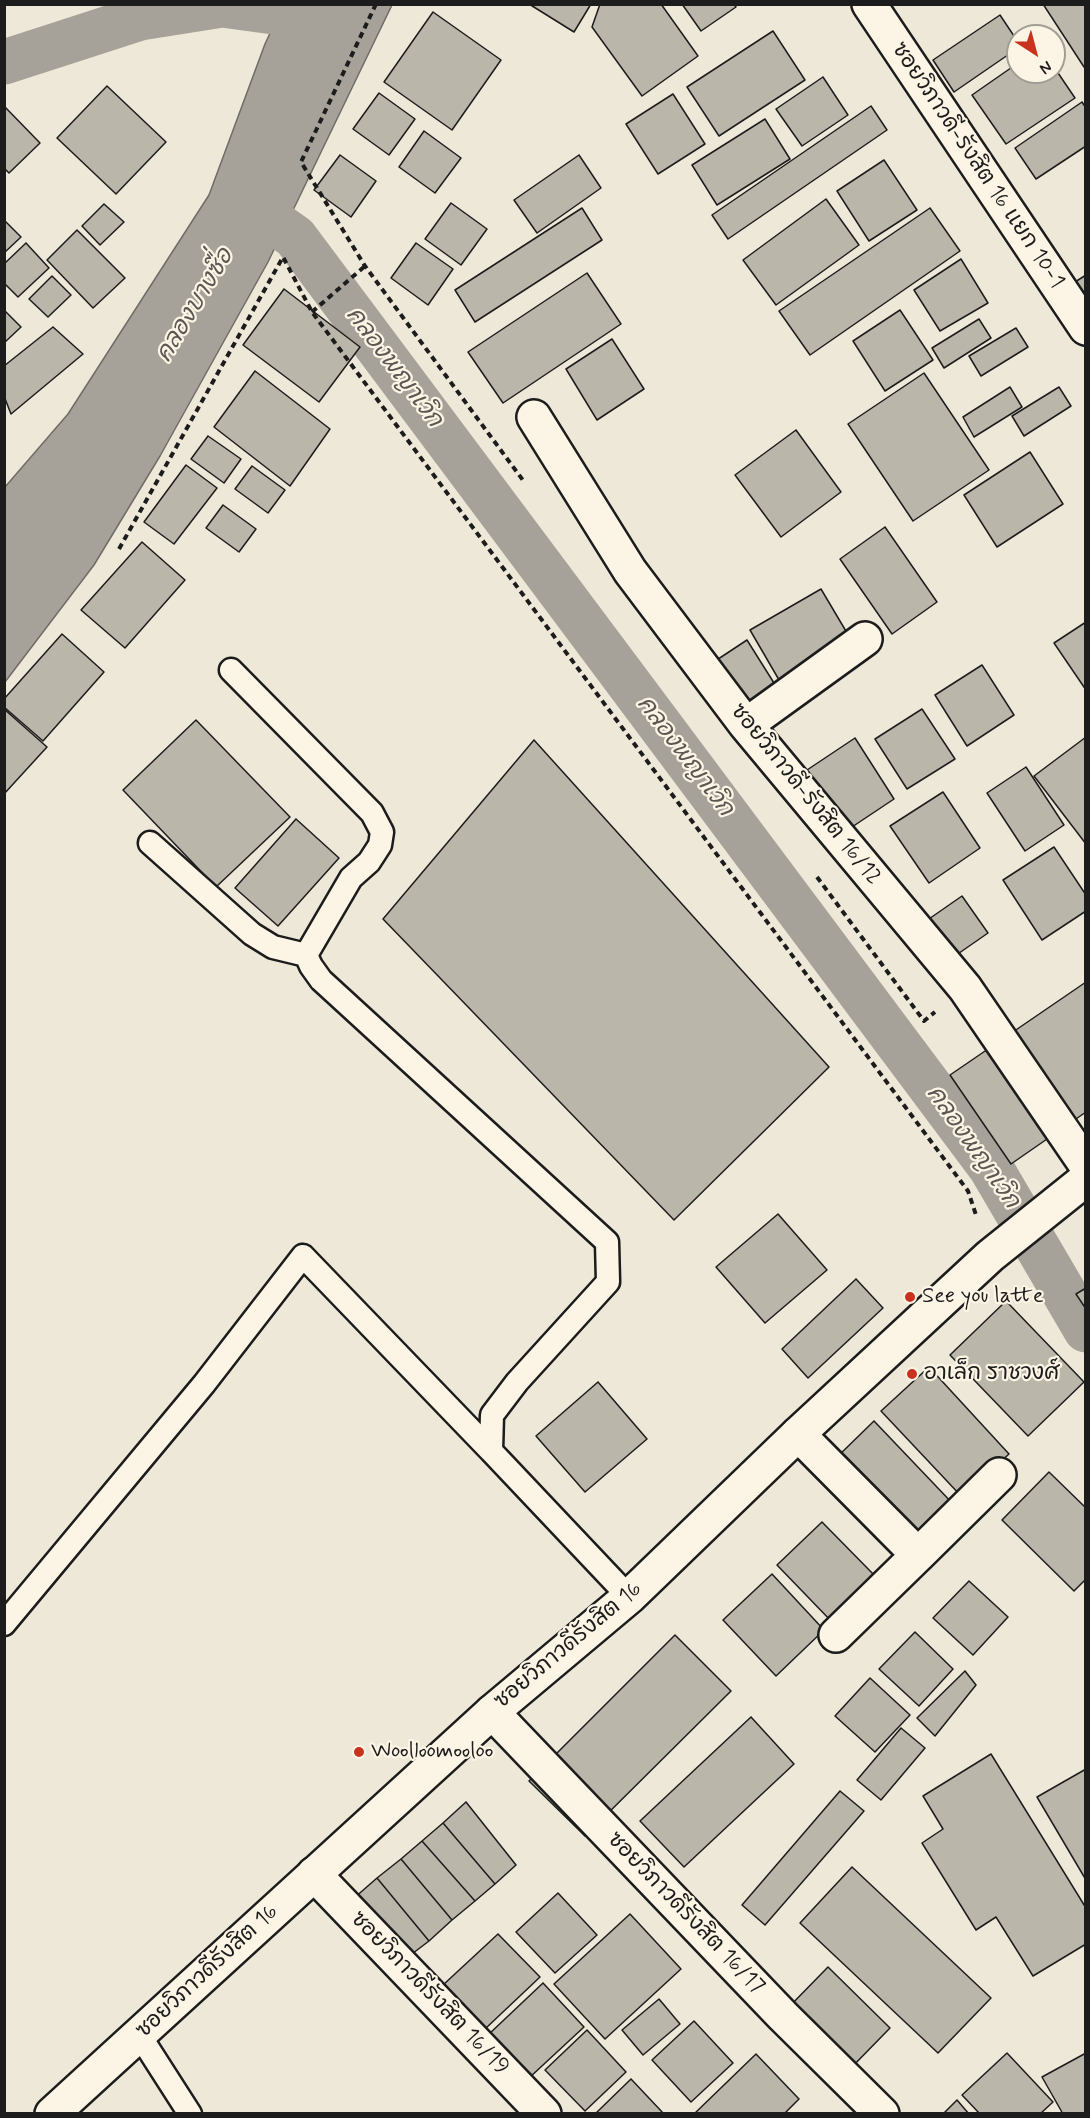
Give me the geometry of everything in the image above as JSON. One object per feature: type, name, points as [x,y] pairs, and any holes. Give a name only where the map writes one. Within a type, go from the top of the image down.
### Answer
[{"type":"street","name":"ซอยวิภาวดี-รังสิต 16 แยก 10-1","points":[[869,4],[1086,328]]},
{"type":"street","name":"ซอยวิภาวดี-รังสิต 16/12","points":[[534,417],[630,571],[746,725],[965,988],[1086,1165]]},
{"type":"street","points":[[746,725],[865,639]]},
{"type":"street","name":"ซอยวิภาวดีรังสิต 16","points":[[52,2114],[492,1712],[629,1597],[798,1434],[990,1256],[1056,1200],[1086,1179]]},
{"type":"street","points":[[798,1434],[918,1555]]},
{"type":"street","points":[[836,1635],[999,1475]]},
{"type":"street","name":"ซอยวิภาวดีรังสิต 16/17","points":[[492,1712],[783,2016],[882,2114]]},
{"type":"street","name":"ซอยวิภาวดีรังสิต 16/19","points":[[314,1874],[544,2114]]},
{"type":"lane","points":[[231,670],[372,813],[382,832],[380,845],[369,862],[351,878],[306,955]]},
{"type":"lane","points":[[150,843],[252,934],[273,948],[306,955],[321,980],[607,1242],[608,1282],[517,1382],[492,1415],[491,1451]]},
{"type":"lane","points":[[4,1624],[204,1384],[303,1256],[629,1597]]},
{"type":"lane","points":[[140,2036],[190,2114]]},
{"type":"path","points":[[119,549],[283,257],[312,312],[968,1191],[990,1256]]},
{"type":"path","points":[[312,312],[365,266]]},
{"type":"water","name":"คลองบางซื่อ","points":[[283,5],[392,5],[268,262],[160,456],[94,565],[5,682],[5,487],[68,414],[209,195],[265,44]]},
{"type":"building","points":[[529,4],[591,4],[574,32]]},
{"type":"building","points":[[600,4],[661,4],[698,56],[642,96],[592,27]]},
{"type":"building","points":[[682,4],[734,4],[736,7],[701,31]]},
{"type":"building","points":[[1043,4],[1086,4],[1086,66],[1084,67],[1066,39],[1066,24],[1056,24]]},
{"type":"building","points":[[433,12],[501,60],[452,130],[384,82]]},
{"type":"building","points":[[1000,15],[1006,24],[1006,56],[954,92],[933,60]]},
{"type":"building","points":[[773,31],[805,80],[719,136],[687,87]]},
{"type":"building","points":[[1006,71],[1006,84],[1066,84],[1075,98],[1006,144],[972,95]]},
{"type":"building","points":[[823,77],[848,115],[802,146],[776,109]]},
{"type":"building","points":[[107,86],[166,142],[116,194],[57,138]]},
{"type":"building","points":[[379,93],[415,119],[389,155],[353,129]]},
{"type":"building","points":[[673,94],[705,144],[658,174],[626,124]]},
{"type":"building","points":[[1082,102],[1086,108],[1086,146],[1036,179],[1015,148]]},
{"type":"building","points":[[4,106],[40,143],[9,173],[4,168]]},
{"type":"building","points":[[871,106],[887,130],[728,239],[712,215]]},
{"type":"building","points":[[765,119],[790,159],[717,205],[692,165]]},
{"type":"building","points":[[424,131],[461,158],[435,193],[399,167]]},
{"type":"building","points":[[340,155],[376,181],[351,217],[314,190]]},
{"type":"building","points":[[579,155],[601,188],[537,233],[514,200]]},
{"type":"building","points":[[884,160],[917,210],[869,241],[837,191]]},
{"type":"building","points":[[826,199],[859,245],[776,305],[743,260]]},
{"type":"building","points":[[451,203],[487,229],[461,265],[425,239]]},
{"type":"building","points":[[104,204],[124,222],[100,245],[82,226]]},
{"type":"building","points":[[582,208],[602,240],[475,322],[455,290]]},
{"type":"building","points":[[930,208],[960,251],[810,355],[779,311]]},
{"type":"building","points":[[4,220],[21,237],[4,253]]},
{"type":"building","points":[[77,230],[125,278],[93,308],[47,260]]},
{"type":"building","points":[[26,243],[49,268],[18,297],[4,283],[4,264]]},
{"type":"building","points":[[416,243],[453,269],[428,305],[391,278]]},
{"type":"building","points":[[961,259],[988,303],[940,331],[914,290]]},
{"type":"building","points":[[587,273],[621,324],[503,403],[468,352]]},
{"type":"building","points":[[1086,275],[1086,298],[1075,282]]},
{"type":"building","points":[[52,276],[71,295],[48,317],[29,299]]},
{"type":"building","points":[[284,289],[360,347],[319,402],[243,345]]},
{"type":"building","points":[[4,310],[21,327],[4,343]]},
{"type":"building","points":[[900,310],[933,360],[885,391],[853,341]]},
{"type":"building","points":[[979,319],[991,338],[944,368],[932,348]]},
{"type":"building","points":[[53,327],[83,354],[11,414],[4,396],[4,366]]},
{"type":"building","points":[[1016,328],[1028,347],[981,376],[969,356]]},
{"type":"building","points":[[612,339],[644,389],[597,420],[566,369]]},
{"type":"building","points":[[255,371],[330,429],[290,486],[214,427]]},
{"type":"building","points":[[924,373],[989,470],[913,521],[848,424]]},
{"type":"building","points":[[1010,387],[1022,407],[974,437],[963,417]]},
{"type":"building","points":[[1059,387],[1071,406],[1024,436],[1012,416]]},
{"type":"building","points":[[796,430],[841,492],[781,537],[735,475]]},
{"type":"building","points":[[208,436],[241,459],[224,483],[191,459]]},
{"type":"building","points":[[1030,452],[1063,504],[997,547],[964,495]]},
{"type":"building","points":[[186,465],[217,488],[174,544],[144,522]]},
{"type":"building","points":[[252,466],[285,490],[268,513],[235,489]]},
{"type":"building","points":[[223,505],[256,529],[239,552],[206,528]]},
{"type":"building","points":[[885,527],[937,602],[892,634],[840,559]]},
{"type":"building","points":[[142,542],[185,580],[125,648],[81,610]]},
{"type":"building","points":[[821,589],[853,643],[782,685],[750,630]]},
{"type":"building","points":[[1086,622],[1086,690],[1054,643]]},
{"type":"building","points":[[62,634],[104,672],[43,741],[4,707],[4,699]]},
{"type":"building","points":[[747,640],[779,691],[732,721],[700,671]]},
{"type":"building","points":[[982,665],[1014,715],[967,746],[935,695]]},
{"type":"building","points":[[4,709],[47,747],[4,794]]},
{"type":"building","points":[[922,709],[955,759],[907,789],[875,739]]},
{"type":"building","points":[[196,720],[290,817],[216,887],[123,790]]},
{"type":"building","points":[[1086,737],[1086,844],[1034,776]]},
{"type":"building","points":[[855,738],[894,799],[843,833],[804,772]]},
{"type":"building","points":[[534,740],[829,1067],[674,1220],[383,919]]},
{"type":"building","points":[[1026,767],[1064,825],[1025,851],[987,793]]},
{"type":"building","points":[[943,792],[980,848],[929,883],[890,826]]},
{"type":"building","points":[[296,819],[339,858],[278,926],[235,888]]},
{"type":"building","points":[[1054,847],[1086,895],[1086,911],[1042,940],[1003,880]]},
{"type":"building","points":[[962,896],[988,933],[952,958],[926,921]]},
{"type":"building","points":[[1086,982],[1086,1112],[1011,1164],[950,1075]]},
{"type":"building","points":[[778,1214],[827,1270],[765,1323],[716,1267]]},
{"type":"building","points":[[856,1279],[883,1308],[808,1378],[782,1349]]},
{"type":"building","points":[[1086,1288],[1086,1309],[1076,1294]]},
{"type":"building","points":[[1006,1301],[1084,1382],[1028,1436],[950,1355]]},
{"type":"building","points":[[929,1367],[1009,1454],[962,1497],[881,1411]]},
{"type":"building","points":[[598,1382],[647,1439],[585,1492],[536,1436]]},
{"type":"building","points":[[874,1421],[955,1506],[916,1544],[835,1459]]},
{"type":"building","points":[[1049,1472],[1086,1508],[1086,1579],[1074,1591],[1002,1520]]},
{"type":"building","points":[[822,1522],[878,1579],[833,1623],[777,1565]]},
{"type":"building","points":[[772,1574],[824,1630],[776,1676],[723,1620]]},
{"type":"building","points":[[969,1581],[1008,1617],[973,1655],[933,1618]]},
{"type":"building","points":[[915,1632],[953,1669],[919,1706],[879,1669]]},
{"type":"building","points":[[675,1635],[731,1691],[585,1836],[529,1781]]},
{"type":"building","points":[[965,1671],[976,1685],[935,1736],[917,1718]]},
{"type":"building","points":[[870,1678],[910,1715],[875,1752],[835,1716]]},
{"type":"building","points":[[751,1717],[794,1764],[684,1867],[640,1821]]},
{"type":"building","points":[[901,1728],[925,1748],[881,1800],[857,1780]]},
{"type":"building","points":[[991,1754],[1086,1908],[1086,1944],[1033,1976],[996,1917],[976,1930],[922,1843],[943,1829],[923,1796]]},
{"type":"building","points":[[1086,1769],[1086,1880],[1037,1797]]},
{"type":"building","points":[[840,1791],[864,1811],[765,1925],[742,1905]]},
{"type":"building","points":[[466,1802],[516,1865],[495,1884],[443,1823]]},
{"type":"building","points":[[443,1823],[495,1884],[475,1901],[422,1841]]},
{"type":"building","points":[[422,1841],[475,1901],[452,1920],[401,1859]]},
{"type":"building","points":[[401,1859],[452,1920],[429,1941],[377,1878]]},
{"type":"building","points":[[852,1867],[991,1998],[938,2053],[800,1923]]},
{"type":"building","points":[[377,1878],[429,1941],[404,1960],[353,1899]]},
{"type":"building","points":[[558,1893],[597,1935],[555,1973],[516,1932]]},
{"type":"building","points":[[630,1914],[681,1969],[605,2039],[554,1984]]},
{"type":"building","points":[[498,1934],[540,1977],[485,2029],[443,1985]]},
{"type":"building","points":[[828,1967],[890,2028],[848,2071],[786,2010]]},
{"type":"building","points":[[543,1983],[584,2027],[529,2078],[488,2035]]},
{"type":"building","points":[[659,1999],[680,2024],[643,2055],[622,2030]]},
{"type":"building","points":[[694,2021],[733,2063],[691,2102],[652,2060]]},
{"type":"building","points":[[587,2030],[626,2072],[585,2111],[545,2070]]},
{"type":"building","points":[[1007,2053],[1053,2102],[1040,2114],[980,2114],[962,2095]]},
{"type":"building","points":[[1086,2053],[1086,2114],[1063,2114],[1042,2077]]},
{"type":"building","points":[[756,2054],[799,2099],[784,2114],[694,2114]]},
{"type":"building","points":[[631,2079],[664,2114],[595,2114]]},
{"type":"building","points":[[957,2100],[969,2114],[943,2114]]},
{"type":"waterway","points":[[4,62],[140,18],[222,5],[325,19]]},
{"type":"waterway","name":"คลองพญาเวิก","points":[[254,208],[295,237],[991,1168],[1086,1330]]},
{"type":"place","name":"See you latte","points":[[910,1297]]},
{"type":"place","name":"อาเล็ก ราชวงศ์","points":[[912,1374]]},
{"type":"place","name":"Woolloomooloo","points":[[359,1752]]}]
